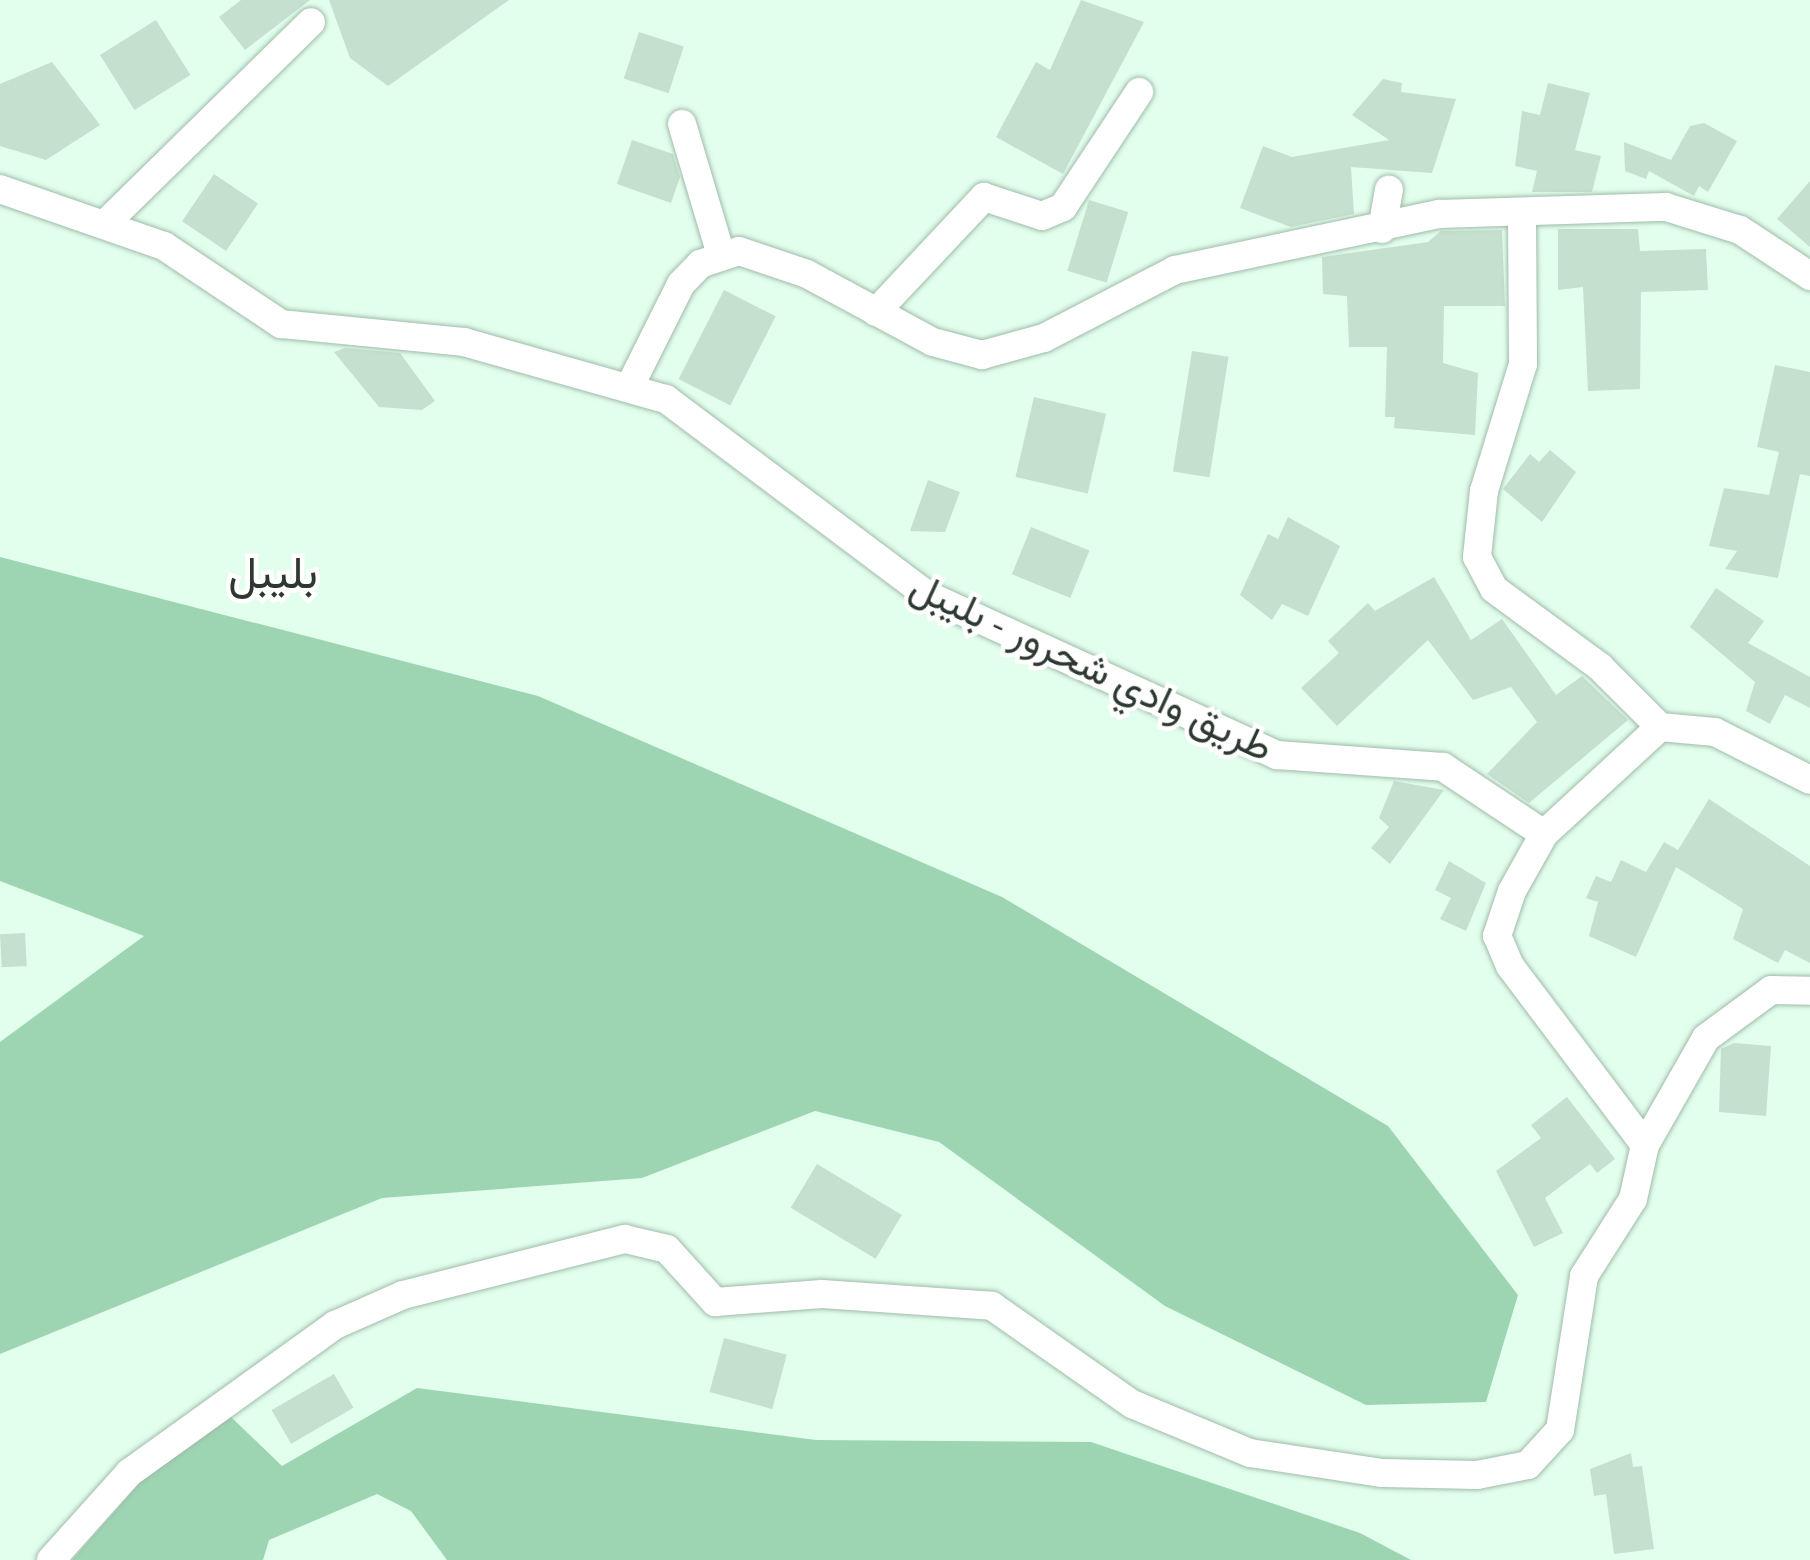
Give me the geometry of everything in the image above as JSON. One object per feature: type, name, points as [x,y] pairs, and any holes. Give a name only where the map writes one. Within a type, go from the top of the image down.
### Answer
[{"type":"street","points":[[108,221],[310,22]]},
{"type":"street","points":[[876,312],[984,197],[1042,216],[1063,207],[1140,92]]},
{"type":"street","points":[[682,124],[721,255]]},
{"type":"street","name":"طريق وادي شحرور - بليبل","points":[[0,190],[108,221],[164,246],[281,324],[464,342],[630,386],[722,435],[927,595],[1277,755],[1443,767],[1544,834]]},
{"type":"street","points":[[1382,229],[1389,190]]},
{"type":"street","points":[[630,386],[681,284],[721,255],[766,256],[955,349],[1012,350],[1175,270],[1440,214],[1522,217],[1666,207],[1740,230],[1810,276]]},
{"type":"street","points":[[1522,217],[1523,364],[1480,510],[1478,557],[1494,589],[1600,667],[1660,726],[1715,732],[1810,780]]},
{"type":"street","points":[[1644,1145],[1499,946],[1512,891],[1544,834],[1660,726]]},
{"type":"street","points":[[51,1560],[130,1473],[335,1325],[403,1295],[625,1240],[668,1250],[715,1302],[822,1294],[992,1306],[1132,1404],[1250,1452],[1383,1473],[1504,1473],[1528,1465],[1560,1430],[1584,1276],[1633,1199],[1644,1145],[1706,1038],[1771,990],[1810,991]]},
{"type":"green space","points":[[0,557],[538,696],[1002,897],[1388,1126],[1518,1295],[1486,1402],[1366,1405],[1165,1306],[939,1142],[815,1111],[642,1178],[382,1198],[0,1354],[0,1042],[144,936],[0,881]]},
{"type":"green space","points":[[417,1388],[816,1440],[1091,1442],[1360,1533],[1411,1560],[447,1560],[411,1511],[377,1494],[269,1540],[263,1560],[72,1560],[142,1480],[230,1416],[282,1466]]},
{"type":"building","points":[[241,0],[310,0],[245,50],[219,17]]},
{"type":"building","points":[[329,0],[509,0],[388,86],[350,58]]},
{"type":"building","points":[[1081,0],[1144,22],[1063,174],[996,137],[1036,62],[1050,70]]},
{"type":"building","points":[[156,20],[190,75],[134,110],[100,55]]},
{"type":"building","points":[[639,32],[684,47],[669,93],[624,79]]},
{"type":"building","points":[[52,62],[100,125],[46,160],[0,146],[0,84]]},
{"type":"building","points":[[1383,79],[1402,83],[1401,92],[1456,99],[1432,173],[1351,167],[1354,214],[1291,227],[1240,208],[1263,146],[1292,157],[1389,140],[1352,115]]},
{"type":"building","points":[[1548,83],[1590,93],[1575,150],[1601,156],[1592,192],[1532,192],[1537,171],[1515,166],[1522,111],[1540,115]]},
{"type":"building","points":[[1704,123],[1737,141],[1708,192],[1699,186],[1694,196],[1649,171],[1646,179],[1625,171],[1624,142],[1671,160],[1690,126]]},
{"type":"building","points":[[632,140],[673,154],[680,177],[671,203],[617,184]]},
{"type":"building","points":[[214,174],[258,204],[226,251],[182,221]]},
{"type":"building","points":[[1810,181],[1810,247],[1777,219]]},
{"type":"building","points":[[1089,200],[1128,212],[1107,283],[1067,271]]},
{"type":"building","points":[[1558,229],[1638,229],[1640,251],[1706,249],[1708,290],[1641,292],[1640,389],[1588,391],[1583,287],[1558,290]]},
{"type":"building","points":[[1502,230],[1505,306],[1444,306],[1443,363],[1478,373],[1475,435],[1394,428],[1395,417],[1385,417],[1387,347],[1349,347],[1347,296],[1323,294],[1322,257],[1428,242],[1441,231]]},
{"type":"building","points":[[724,290],[776,316],[730,405],[679,379]]},
{"type":"building","points":[[345,348],[400,353],[435,401],[422,410],[379,407],[334,352]]},
{"type":"building","points":[[1192,351],[1229,357],[1209,477],[1173,471]]},
{"type":"building","points":[[1775,365],[1810,372],[1810,476],[1800,474],[1778,578],[1725,569],[1737,551],[1709,546],[1724,488],[1769,495],[1779,452],[1757,447]]},
{"type":"building","points":[[1034,397],[1106,414],[1088,494],[1016,477]]},
{"type":"building","points":[[1550,450],[1576,472],[1542,522],[1503,489],[1530,454],[1539,462]]},
{"type":"building","points":[[928,480],[960,492],[945,532],[910,531]]},
{"type":"building","points":[[1288,517],[1340,546],[1308,616],[1282,604],[1272,620],[1240,595],[1268,534],[1278,539]]},
{"type":"building","points":[[1031,527],[1089,551],[1070,598],[1012,574]]},
{"type":"building","points":[[1434,577],[1471,640],[1502,619],[1556,695],[1582,676],[1628,720],[1529,803],[1487,774],[1537,722],[1511,687],[1473,700],[1428,640],[1337,726],[1301,688],[1339,653],[1328,641],[1368,603],[1375,611]]},
{"type":"building","points":[[1716,588],[1764,621],[1748,643],[1810,677],[1810,708],[1785,695],[1770,724],[1746,711],[1755,682],[1690,627]]},
{"type":"building","points":[[1394,781],[1444,790],[1390,864],[1371,848],[1389,827],[1379,818]]},
{"type":"building","points":[[1709,799],[1810,866],[1810,963],[1785,950],[1778,963],[1733,939],[1743,909],[1676,867],[1636,957],[1589,936],[1598,902],[1586,898],[1596,876],[1611,882],[1621,860],[1646,872],[1664,842],[1678,850]]},
{"type":"building","points":[[1449,861],[1486,883],[1466,931],[1440,919],[1451,898],[1435,890]]},
{"type":"building","points":[[25,933],[27,966],[2,967],[0,934]]},
{"type":"building","points":[[1734,1043],[1771,1046],[1766,1116],[1719,1112],[1721,1049]]},
{"type":"building","points":[[1567,1097],[1615,1159],[1597,1173],[1590,1164],[1545,1198],[1563,1233],[1534,1247],[1496,1171],[1541,1138],[1531,1125]]},
{"type":"building","points":[[817,1164],[902,1215],[876,1259],[791,1208]]},
{"type":"building","points":[[724,1338],[787,1355],[772,1409],[710,1392]]},
{"type":"building","points":[[334,1374],[354,1408],[291,1444],[272,1410]]},
{"type":"building","points":[[1631,1453],[1633,1467],[1642,1466],[1654,1549],[1614,1554],[1606,1494],[1594,1496],[1590,1469]]},
{"type":"district","name":"بليبل","points":[[273,574]]}]
